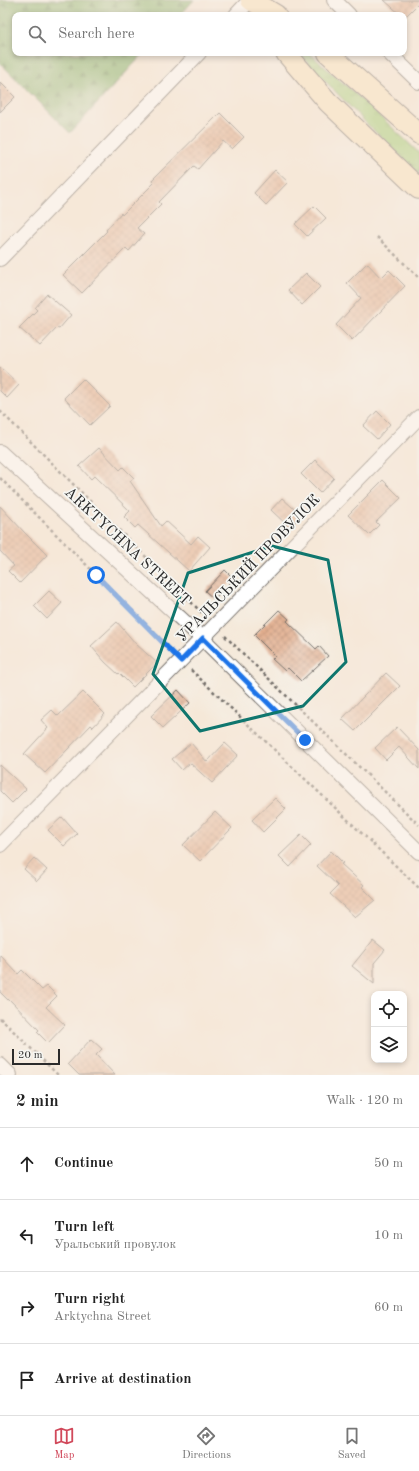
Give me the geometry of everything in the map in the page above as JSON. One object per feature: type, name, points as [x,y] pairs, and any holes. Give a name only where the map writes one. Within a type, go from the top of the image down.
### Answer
[{"type":"main road","points":[[250,0],[257,12]]},
{"type":"main road","points":[[250,0],[271,12]]},
{"type":"main road","points":[[289,56],[328,102],[419,189]]},
{"type":"main road","points":[[331,56],[419,134]]},
{"type":"street","points":[[239,12],[250,0]]},
{"type":"street","points":[[334,0],[346,12]]},
{"type":"street","points":[[0,259],[196,56]]},
{"type":"street","points":[[392,56],[419,82]]},
{"type":"street","name":"УРАЛЬСЬКИЙ ПРОВУЛОК","points":[[0,845],[419,417]]},
{"type":"street","name":"ARKTYCHNA STREET","points":[[0,452],[203,638],[419,852]]},
{"type":"street","points":[[0,1065],[10,1075]]},
{"type":"path","points":[[377,237],[419,278]]},
{"type":"path","points":[[0,411],[215,626],[419,825]]},
{"type":"path","points":[[0,478],[181,661],[419,888]]},
{"type":"path","points":[[0,1018],[58,1075]]},
{"type":"highlighted area","points":[[272,546],[328,560],[346,662],[303,706],[200,731],[153,674],[188,573]]},
{"type":"green space","points":[[0,0],[194,0],[183,12],[12,12],[12,56],[141,56],[70,133],[0,63]]},
{"type":"green space","points":[[301,56],[312,56],[376,112],[419,153],[419,174],[366,123]]},
{"type":"building","points":[[384,0],[419,0],[419,3],[407,15],[407,12],[398,12]]},
{"type":"building","points":[[0,82],[15,97],[0,112]]},
{"type":"building","points":[[220,113],[244,137],[232,149],[223,141],[198,169],[194,166],[159,202],[161,204],[137,228],[144,234],[129,251],[126,248],[82,293],[63,275],[107,231],[106,230],[121,213],[122,215],[154,183],[152,180]]},
{"type":"building","points":[[275,170],[288,182],[266,205],[254,193]]},
{"type":"building","points":[[314,206],[326,218],[307,236],[295,224]]},
{"type":"building","points":[[367,263],[381,278],[389,270],[405,286],[352,341],[336,325],[361,298],[347,283]]},
{"type":"building","points":[[306,273],[320,287],[302,305],[288,290]]},
{"type":"building","points":[[47,294],[71,315],[59,329],[57,328],[40,346],[19,328],[37,310],[35,308]]},
{"type":"building","points":[[0,367],[19,385],[7,398],[0,391]]},
{"type":"building","points":[[83,379],[110,406],[90,425],[64,398]]},
{"type":"building","points":[[377,411],[390,424],[377,439],[363,426]]},
{"type":"building","points":[[99,448],[120,470],[123,467],[134,478],[130,481],[161,526],[166,521],[191,544],[198,536],[210,547],[189,571],[138,525],[135,528],[124,517],[130,511],[94,476],[91,479],[79,466]]},
{"type":"building","points":[[315,460],[334,478],[320,493],[301,474]]},
{"type":"building","points":[[383,480],[401,498],[376,522],[379,525],[369,535],[348,515]]},
{"type":"building","points":[[282,498],[301,515],[290,528],[271,510]]},
{"type":"building","points":[[0,506],[47,555],[20,583],[8,571],[14,566],[0,551]]},
{"type":"building","points":[[225,570],[234,579],[214,599],[205,591]]},
{"type":"building","points":[[49,591],[62,603],[47,619],[34,606]]},
{"type":"building","points":[[279,610],[289,619],[287,621],[316,649],[319,646],[328,656],[301,681],[288,668],[285,671],[272,659],[275,656],[254,635]]},
{"type":"building","points":[[117,622],[136,644],[157,663],[133,687],[105,662],[91,646]]},
{"type":"building","points":[[386,673],[400,686],[355,731],[342,719]]},
{"type":"building","points":[[178,690],[190,703],[163,728],[151,716]]},
{"type":"building","points":[[83,692],[105,714],[93,727],[91,725],[45,773],[24,754],[48,728],[41,720],[52,710],[58,716]]},
{"type":"building","points":[[397,727],[419,750],[419,769],[399,747],[386,760],[375,748]]},
{"type":"building","points":[[191,743],[207,762],[225,743],[238,755],[212,783],[190,763],[182,770],[172,759]]},
{"type":"building","points":[[0,765],[26,789],[12,803],[0,791]]},
{"type":"building","points":[[275,798],[286,809],[263,832],[252,820]]},
{"type":"building","points":[[215,812],[232,828],[200,861],[183,845]]},
{"type":"building","points":[[62,817],[77,834],[64,846],[48,830]]},
{"type":"building","points":[[301,835],[311,845],[290,867],[279,856]]},
{"type":"building","points":[[331,851],[343,863],[341,864],[364,885],[362,887],[375,900],[355,917],[330,894],[338,886],[317,866]]},
{"type":"building","points":[[34,858],[47,870],[37,881],[24,869]]},
{"type":"building","points":[[373,940],[385,950],[374,963],[374,984],[352,966]]},
{"type":"building","points":[[0,955],[18,974],[22,970],[42,990],[47,986],[57,996],[46,1007],[65,1025],[48,1043],[37,1032],[39,1030],[10,1000],[9,1001],[0,992]]},
{"type":"building","points":[[91,1039],[102,1049],[96,1055],[115,1075],[79,1075],[68,1064]]},
{"type":"route","points":[[96,575],[181,661],[203,638],[305,740]]}]
